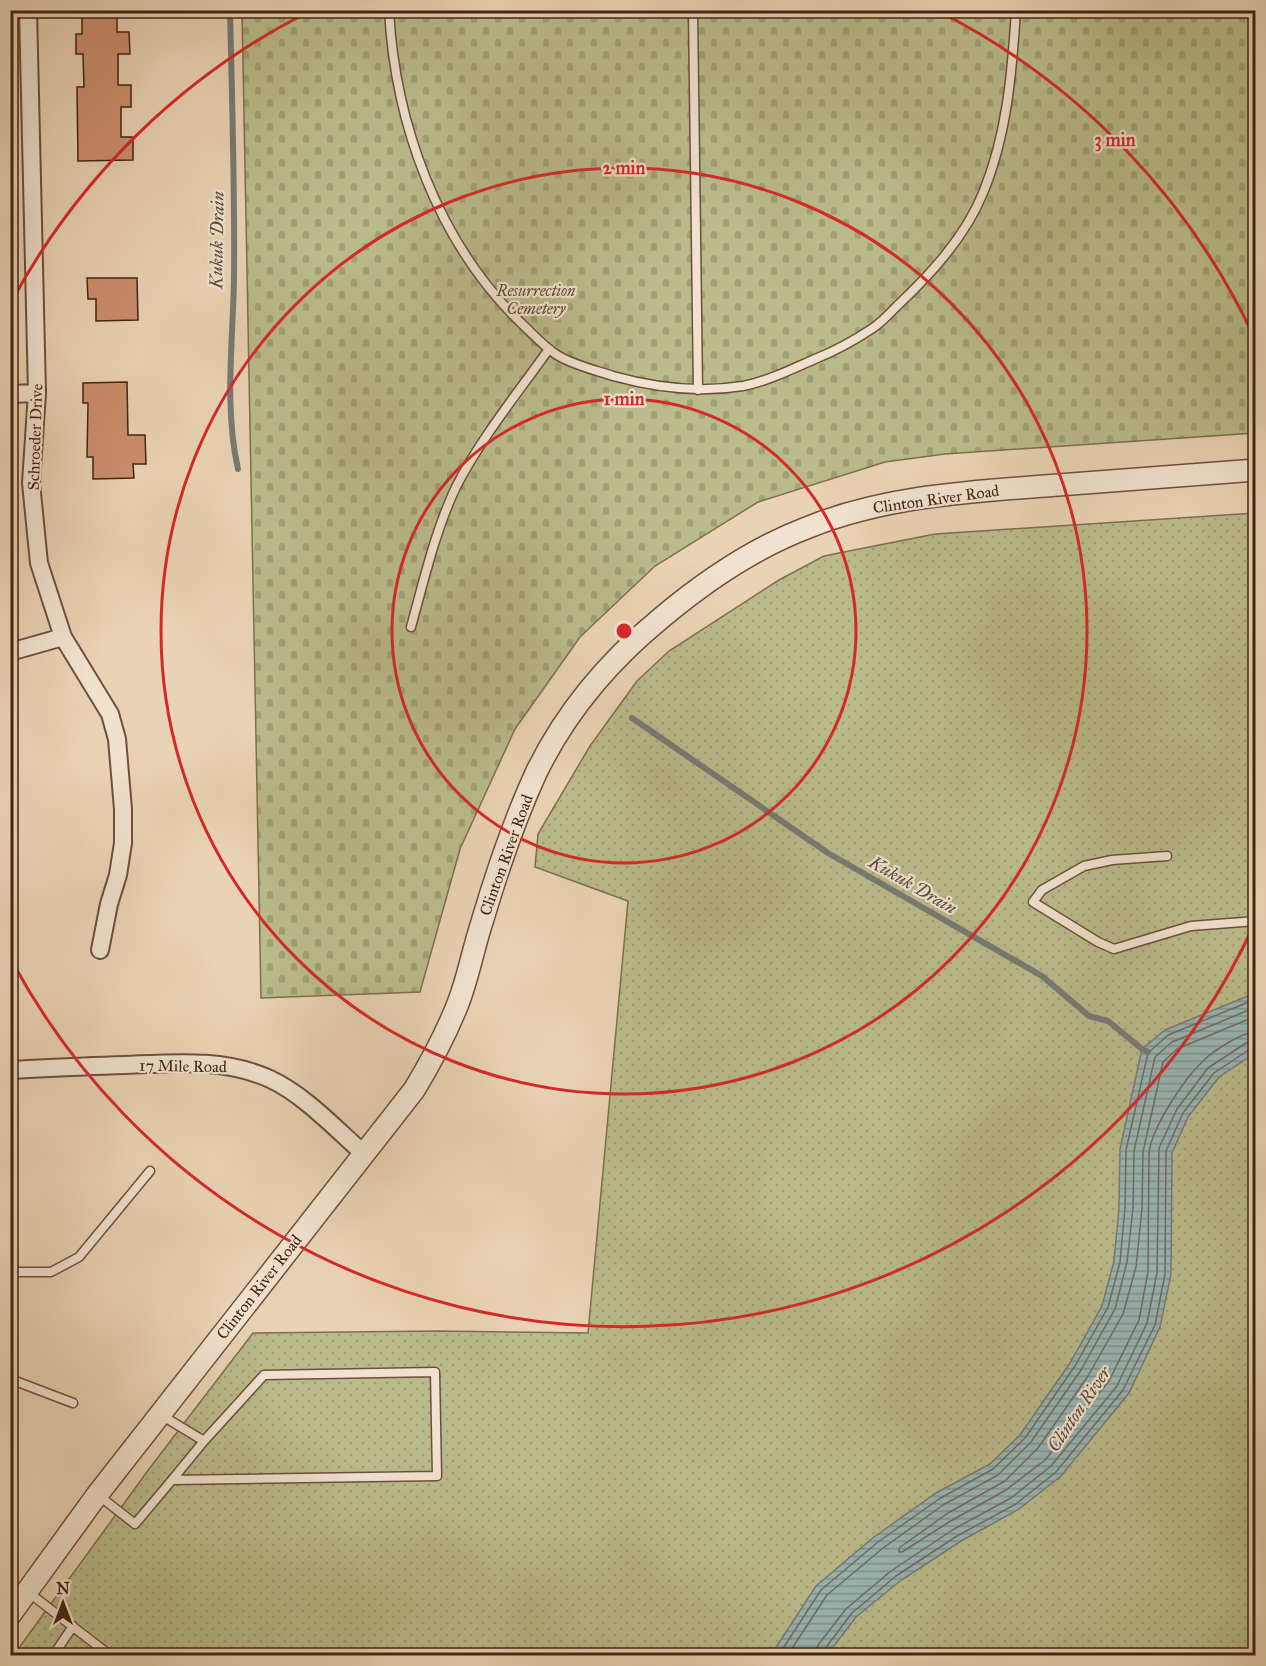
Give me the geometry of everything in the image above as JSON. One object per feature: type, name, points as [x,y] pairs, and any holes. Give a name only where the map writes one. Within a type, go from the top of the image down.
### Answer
[{"type":"street","name":"Schroeder Drive","points":[[28,10],[38,393],[31,483],[39,562],[63,636],[110,714],[117,739],[123,809],[123,843],[118,875],[109,904],[100,950]]},
{"type":"street","points":[[10,394],[38,393]]},
{"type":"street","name":"Clinton River Road","points":[[10,1615],[97,1495],[414,1090],[438,1051],[459,1003],[482,920],[513,827],[537,772],[556,736],[605,669],[642,634],[727,567],[760,548],[808,527],[870,508],[903,501],[976,492],[1256,470]]},
{"type":"street","points":[[10,652],[63,636]]},
{"type":"street","name":"17 Mile Road","points":[[10,1070],[183,1063],[225,1065],[242,1069],[282,1085],[363,1153]]},
{"type":"lane","points":[[389,10],[391,47],[403,108],[422,168],[444,220],[473,268],[502,304],[560,357],[589,369],[626,379],[674,389],[698,390],[745,385],[776,376],[829,354],[875,327],[916,288],[953,245],[982,195],[1002,138],[1012,72],[1016,10]]},
{"type":"lane","points":[[693,10],[698,390]]},
{"type":"lane","points":[[411,627],[437,532],[456,487],[479,447],[549,349]]},
{"type":"lane","points":[[1167,856],[1112,860],[1084,866],[1042,890],[1033,902],[1098,942],[1114,949],[1191,926],[1256,921]]},
{"type":"lane","points":[[10,1272],[51,1272],[79,1257],[150,1171]]},
{"type":"lane","points":[[97,1495],[135,1524],[204,1441],[264,1375],[435,1372],[437,1476],[172,1480]]},
{"type":"lane","points":[[10,1378],[73,1403]]},
{"type":"lane","points":[[160,1415],[204,1441]]},
{"type":"lane","points":[[27,1592],[111,1656]]},
{"type":"lane","points":[[53,1656],[73,1626]]},
{"type":"green space","name":"Resurrection Cemetery","points":[[242,11],[1255,11],[1255,433],[945,454],[885,462],[758,502],[655,566],[580,637],[515,729],[460,849],[420,992],[261,998]]},
{"type":"green space","points":[[1255,513],[1255,1655],[13,1656],[149,1469],[253,1333],[439,1331],[588,1333],[628,901],[535,867],[538,834],[590,746],[637,681],[669,651],[779,580],[824,556],[935,534]]},
{"type":"water","name":"Clinton River","points":[[1255,993],[1255,1053],[1219,1077],[1188,1117],[1172,1153],[1171,1274],[1160,1327],[1129,1393],[1061,1476],[1019,1509],[961,1541],[900,1581],[856,1617],[827,1655],[771,1655],[816,1586],[874,1537],[936,1493],[990,1464],[1020,1435],[1070,1363],[1102,1306],[1114,1261],[1119,1208],[1120,1149],[1142,1049],[1165,1030]]},
{"type":"building","points":[[117,11],[117,32],[129,32],[130,54],[118,54],[118,85],[131,85],[131,107],[121,107],[121,137],[133,137],[133,160],[78,161],[77,87],[84,87],[83,54],[76,54],[76,34],[82,34],[82,12]]},
{"type":"building","points":[[87,278],[137,278],[138,320],[96,321],[96,299],[88,299]]},
{"type":"building","points":[[127,382],[128,435],[145,435],[146,464],[133,464],[134,478],[93,479],[93,457],[87,457],[88,403],[83,403],[83,383]]},
{"type":"waterway","name":"Kukuk Drain","points":[[230,10],[234,245],[230,398],[238,469]]},
{"type":"waterway","name":"Kukuk Drain","points":[[632,718],[828,853],[1042,976],[1089,1016],[1108,1021],[1148,1052]]}]
